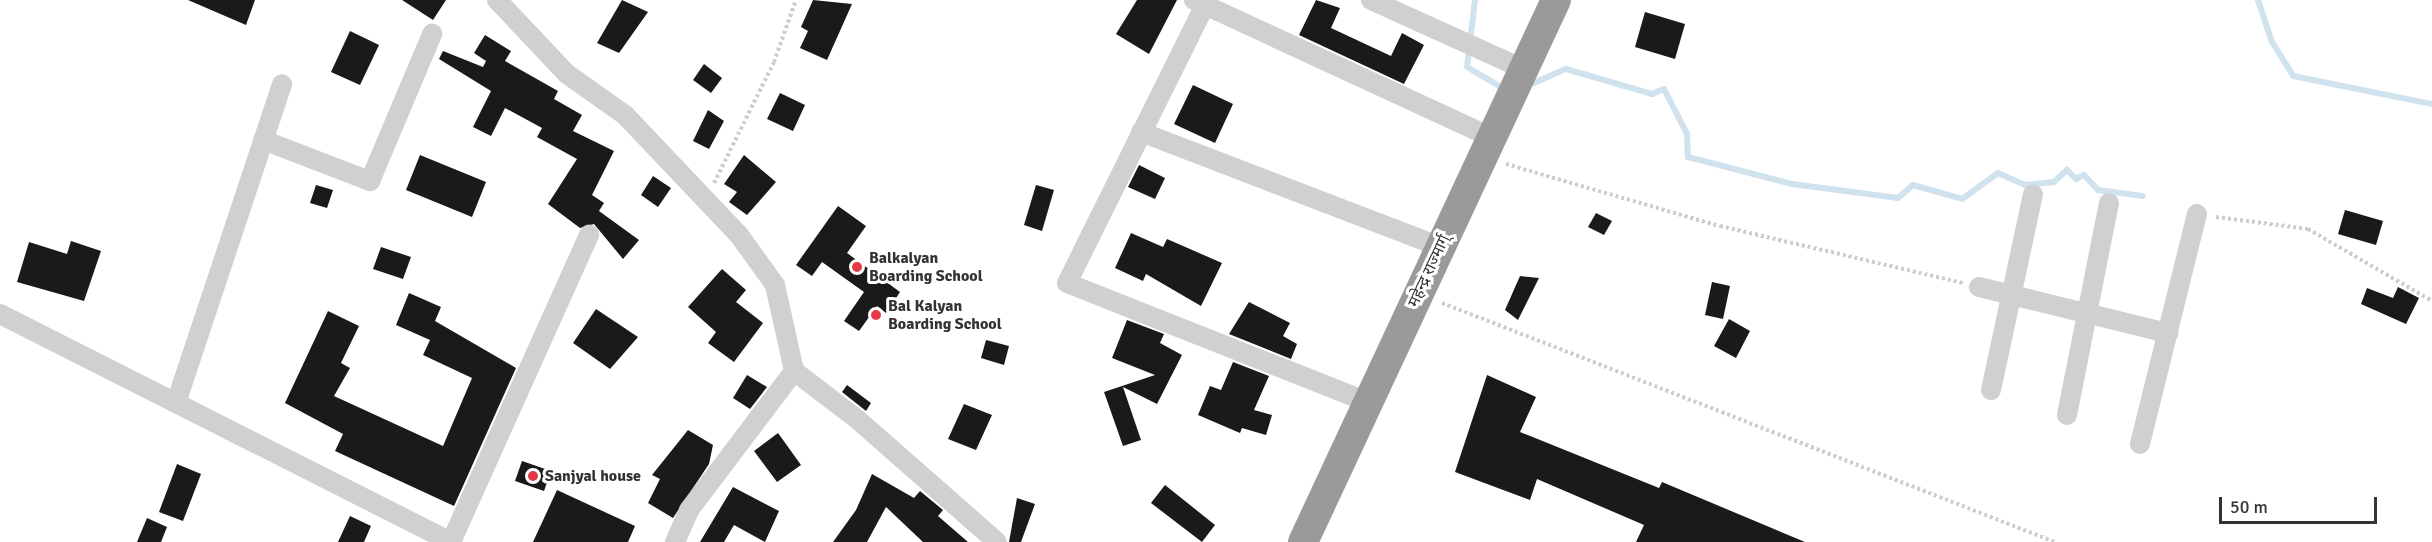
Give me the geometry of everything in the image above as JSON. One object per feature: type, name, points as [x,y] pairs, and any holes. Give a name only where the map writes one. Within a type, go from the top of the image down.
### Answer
[{"type":"highway","name":"महेन्द्र राज्मार्ग्","points":[[1303,542],[1556,0]]},
{"type":"street","points":[[497,0],[567,74],[625,115],[706,200],[775,285],[794,371],[857,419],[997,542]]},
{"type":"street","points":[[1371,0],[1523,69]]},
{"type":"street","points":[[1367,402],[1067,282],[1141,132],[1199,3],[1487,146]]},
{"type":"street","points":[[263,140],[370,181],[432,34]]},
{"type":"street","points":[[176,403],[282,84]]},
{"type":"street","points":[[1141,132],[1440,247]]},
{"type":"street","points":[[1991,390],[2033,194]]},
{"type":"street","points":[[2067,415],[2109,203]]},
{"type":"street","points":[[2140,444],[2197,214]]},
{"type":"street","points":[[0,314],[451,542],[589,235]]},
{"type":"street","points":[[1979,287],[2168,333]]},
{"type":"street","points":[[675,542],[689,510],[794,371]]},
{"type":"path","points":[[706,200],[774,62],[796,0]]},
{"type":"path","points":[[1487,146],[1720,226],[1979,287]]},
{"type":"path","points":[[2197,214],[2308,229],[2432,301]]},
{"type":"path","points":[[1412,307],[1443,303],[2055,542]]},
{"type":"building","points":[[188,0],[255,0],[246,25]]},
{"type":"building","points":[[402,0],[446,0],[433,20]]},
{"type":"building","points":[[622,0],[648,12],[619,53],[597,43]]},
{"type":"building","points":[[813,0],[852,4],[827,60],[800,48],[808,31],[801,27]]},
{"type":"building","points":[[1137,0],[1177,0],[1149,54],[1116,34]]},
{"type":"building","points":[[1316,0],[1340,8],[1331,28],[1391,56],[1402,33],[1424,45],[1404,84],[1299,35]]},
{"type":"building","points":[[1645,12],[1685,24],[1675,59],[1635,47]]},
{"type":"building","points":[[350,31],[379,45],[360,85],[331,72]]},
{"type":"building","points":[[485,35],[511,51],[505,61],[558,91],[554,99],[582,115],[573,131],[614,151],[592,195],[604,203],[599,211],[639,240],[623,259],[594,224],[580,228],[548,204],[577,159],[537,137],[542,128],[505,108],[491,136],[473,127],[491,91],[439,59],[443,51],[483,67],[486,61],[474,53]]},
{"type":"building","points":[[704,64],[722,78],[711,93],[693,80]]},
{"type":"building","points":[[1193,85],[1233,104],[1215,143],[1174,124]]},
{"type":"building","points":[[780,93],[805,105],[793,131],[767,119]]},
{"type":"building","points":[[708,110],[724,121],[709,149],[693,141]]},
{"type":"building","points":[[420,155],[486,182],[472,217],[406,190]]},
{"type":"building","points":[[744,155],[776,182],[747,215],[729,202],[737,192],[724,184]]},
{"type":"building","points":[[1139,165],[1165,178],[1155,199],[1128,187]]},
{"type":"building","points":[[653,176],[671,188],[658,207],[641,195]]},
{"type":"building","points":[[316,185],[333,190],[327,208],[310,203]]},
{"type":"building","points":[[1036,185],[1054,190],[1042,231],[1024,225]]},
{"type":"building","points":[[838,206],[866,226],[847,253],[900,292],[886,313],[877,306],[859,331],[844,321],[864,292],[822,262],[812,276],[796,265]]},
{"type":"building","points":[[2345,210],[2383,221],[2376,245],[2338,234]]},
{"type":"building","points":[[1596,213],[1612,221],[1604,235],[1588,227]]},
{"type":"building","points":[[1131,233],[1163,247],[1167,239],[1222,263],[1201,306],[1146,274],[1143,281],[1115,268]]},
{"type":"building","points":[[71,241],[101,251],[84,301],[17,282],[29,242],[67,254]]},
{"type":"building","points":[[381,247],[411,257],[403,279],[373,269]]},
{"type":"building","points":[[722,269],[746,290],[736,302],[763,323],[734,362],[708,343],[716,332],[688,307]]},
{"type":"building","points":[[1520,276],[1539,278],[1518,320],[1505,310]]},
{"type":"building","points":[[1712,282],[1730,286],[1723,319],[1705,315]]},
{"type":"building","points":[[2398,287],[2419,298],[2406,324],[2361,304],[2367,288],[2393,298]]},
{"type":"building","points":[[409,293],[441,307],[435,321],[516,368],[454,506],[335,451],[343,434],[285,403],[328,311],[359,326],[341,363],[350,368],[334,396],[443,446],[472,378],[423,355],[430,340],[396,325]]},
{"type":"building","points":[[1249,302],[1290,323],[1283,336],[1297,344],[1291,359],[1229,334]]},
{"type":"building","points":[[596,309],[638,337],[610,369],[573,343]]},
{"type":"building","points":[[1729,319],[1750,331],[1736,358],[1714,346]]},
{"type":"building","points":[[1127,320],[1164,334],[1160,343],[1182,355],[1157,404],[1123,387],[1141,440],[1123,446],[1104,392],[1155,375],[1112,358]]},
{"type":"building","points":[[986,340],[1009,346],[1004,365],[981,358]]},
{"type":"building","points":[[1233,362],[1269,376],[1254,410],[1272,415],[1266,435],[1242,428],[1240,433],[1198,415],[1210,386],[1221,390]]},
{"type":"building","points":[[747,375],[767,387],[750,409],[733,398]]},
{"type":"building","points":[[1487,375],[1536,397],[1520,432],[1659,488],[1662,482],[1805,542],[1636,542],[1644,525],[1537,479],[1530,500],[1455,472]]},
{"type":"building","points":[[847,385],[871,403],[866,411],[842,392]]},
{"type":"building","points":[[964,404],[992,415],[976,450],[948,439]]},
{"type":"building","points":[[688,430],[713,445],[709,464],[673,518],[648,503],[660,479],[652,475]]},
{"type":"building","points":[[778,433],[801,465],[777,482],[754,451]]},
{"type":"building","name":"Sanjyal house","points":[[522,461],[551,471],[544,491],[515,481]]},
{"type":"building","points":[[177,464],[201,474],[183,521],[159,512]]},
{"type":"building","points":[[872,474],[914,498],[920,491],[943,510],[938,516],[968,542],[923,542],[886,507],[867,542],[833,542],[856,510]]},
{"type":"building","points":[[1165,485],[1215,525],[1202,542],[1151,503]]},
{"type":"building","points":[[733,487],[779,511],[765,542],[734,525],[724,542],[700,542]]},
{"type":"building","points":[[557,490],[635,526],[628,542],[533,542]]},
{"type":"building","points":[[1017,498],[1035,504],[1021,542],[1009,542]]},
{"type":"building","points":[[350,516],[371,526],[364,542],[338,542]]},
{"type":"building","points":[[147,518],[167,527],[161,542],[137,542]]},
{"type":"waterway","points":[[1475,0],[1467,67],[1506,90]]},
{"type":"waterway","points":[[2258,0],[2272,42],[2293,76],[2432,104]]},
{"type":"waterway","points":[[1534,83],[1566,69],[1652,94],[1664,89],[1687,134],[1688,157],[1792,184],[1898,198],[1913,185],[1962,199],[1998,173],[2025,185],[2054,182],[2067,170],[2076,179],[2084,175],[2098,190],[2143,196]]},
{"type":"place","name":"Balkalyan Boarding School","points":[[857,267]]},
{"type":"place","name":"Bal Kalyan Boarding School","points":[[876,315]]},
{"type":"place","name":"Sanjyal house","points":[[533,476]]}]
